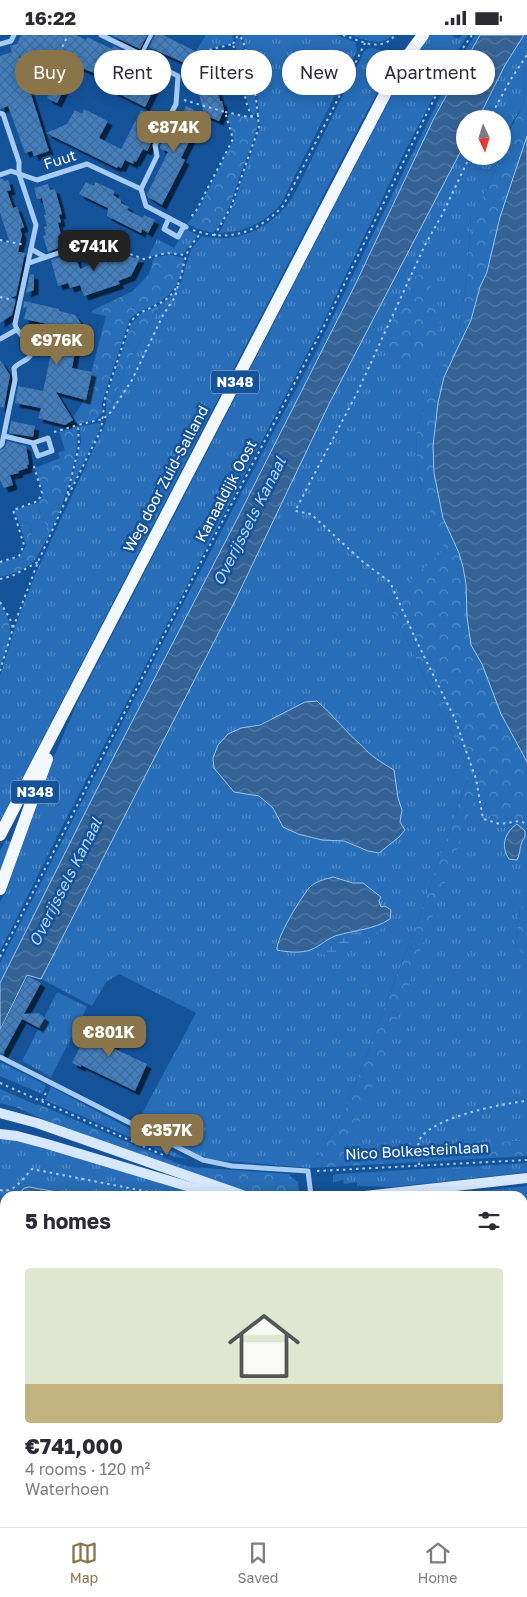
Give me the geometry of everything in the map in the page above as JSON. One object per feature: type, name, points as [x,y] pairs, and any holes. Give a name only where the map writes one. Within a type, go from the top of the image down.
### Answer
[{"type":"main road","name":"N348","points":[[409,50],[417,35]]},
{"type":"main road","name":"Weg door Zuid-Salland","points":[[412,50],[423,35]]},
{"type":"main road","name":"Weg door Zuid-Salland","points":[[0,835],[384,95]]},
{"type":"main road","name":"N348","points":[[0,889],[72,696]]},
{"type":"street","points":[[0,44],[10,41],[14,35]]},
{"type":"street","points":[[100,35],[132,50]]},
{"type":"street","points":[[169,218],[164,229],[178,237],[185,226],[146,206],[141,189],[157,156],[155,145],[176,104],[178,76],[171,72]]},
{"type":"street","points":[[0,113],[3,114],[13,144],[19,174],[36,225],[15,324],[16,330],[31,347],[32,354],[14,368],[15,380],[4,436],[0,446]]},
{"type":"street","name":"Fuut","points":[[0,175],[11,171],[38,180],[87,164],[141,189]]},
{"type":"street","points":[[28,263],[70,249],[79,252],[86,250],[93,235]]},
{"type":"street","points":[[32,248],[45,257]]},
{"type":"street","points":[[0,339],[16,330]]},
{"type":"street","points":[[4,436],[33,443],[48,438],[52,451],[38,456],[33,443]]},
{"type":"street","points":[[0,1057],[203,1161],[232,1166],[308,1171],[310,1191]]},
{"type":"street","points":[[0,1113],[37,1123],[231,1191]]},
{"type":"street","points":[[0,1134],[17,1136],[47,1144],[203,1191]]},
{"type":"street","points":[[410,1191],[527,1178]]},
{"type":"lane","points":[[144,50],[151,35]]},
{"type":"path","points":[[61,50],[68,35]]},
{"type":"path","points":[[214,235],[231,207],[257,137],[259,117],[256,97],[244,44],[239,35],[233,45],[247,105],[252,117]]},
{"type":"path","points":[[343,35],[365,43],[381,45],[391,40],[395,35]]},
{"type":"path","name":"Kanaaldijk Oost","points":[[0,957],[200,564],[272,429],[428,111],[454,61],[472,35]]},
{"type":"path","points":[[225,112],[233,139],[196,211],[185,226],[201,233],[214,235],[240,234],[256,228],[272,218],[283,206],[330,116],[365,43]]},
{"type":"path","points":[[178,76],[188,62],[201,61],[204,51],[233,45]]},
{"type":"path","points":[[495,110],[511,79],[527,55]]},
{"type":"path","points":[[176,99],[191,101],[225,112],[259,117]]},
{"type":"path","points":[[466,165],[442,215],[425,245],[357,393],[295,511],[311,514],[362,561],[390,581],[416,640],[455,719],[476,779],[483,819],[500,824],[520,821],[527,824]]},
{"type":"path","points":[[48,438],[49,434],[103,419],[111,413],[132,380],[163,315],[175,297],[186,255],[201,233]]},
{"type":"path","points":[[93,235],[130,255],[144,259],[166,253],[186,255]]},
{"type":"path","points":[[0,240],[32,248]]},
{"type":"path","points":[[0,671],[13,628],[38,562],[101,430],[105,398],[130,323],[137,314],[158,305],[168,298],[180,280]]},
{"type":"path","points":[[0,297],[20,301]]},
{"type":"path","points":[[65,502],[79,446],[78,425]]},
{"type":"path","points":[[0,562],[19,556],[24,545],[13,509],[38,501],[42,493],[34,467],[38,465],[36,459],[38,456]]},
{"type":"path","points":[[0,579],[12,576],[38,562]]},
{"type":"path","points":[[0,602],[13,628]]},
{"type":"path","points":[[0,1083],[168,1157]]},
{"type":"path","points":[[42,1101],[48,1087]]},
{"type":"path","points":[[419,1165],[419,1141],[427,1132],[435,1127],[473,1111],[527,1101]]},
{"type":"path","name":"Nico Bolkesteinlaan","points":[[308,1171],[527,1160]]},
{"type":"path","points":[[4,1191],[11,1190],[17,1186],[32,1169],[144,1191]]},
{"type":"green space","points":[[206,35],[233,35],[232,43],[206,50],[197,50]]},
{"type":"green space","points":[[242,35],[336,35],[355,42],[357,51],[356,53],[356,50],[282,50],[282,95],[335,95],[281,204],[268,217],[253,226],[228,233],[219,233],[234,203],[260,127],[257,95],[272,95],[272,50],[246,50]]},
{"type":"green space","points":[[350,35],[392,35],[388,39],[378,42]]},
{"type":"green space","points":[[429,35],[452,35],[459,38],[462,35],[468,35],[458,50],[420,50]]},
{"type":"green space","points":[[475,35],[480,35],[472,50],[465,50]]},
{"type":"green space","points":[[524,35],[527,35],[524,101],[511,126],[511,110],[482,110],[490,95],[495,95],[495,85]]},
{"type":"green space","points":[[240,38],[244,50],[236,50],[235,43]]},
{"type":"green space","points":[[373,48],[380,50],[366,50]]},
{"type":"green space","points":[[366,50],[366,95],[376,95],[0,821],[0,676],[15,627],[35,575],[106,422],[124,371],[161,304],[173,294],[181,282],[191,249],[202,236],[229,238],[254,231],[265,225],[285,208],[293,197],[343,95],[356,95],[356,68]]},
{"type":"green space","points":[[527,66],[527,136],[500,217],[487,272],[480,287],[471,320],[444,377],[435,423],[433,446],[434,473],[443,518],[459,553],[463,567],[475,652],[482,664],[501,714],[527,762],[527,818],[501,828],[496,825],[478,789],[352,1144],[527,1141],[527,1156],[310,1168],[331,1136],[346,1108],[412,937],[470,772],[388,600],[445,549],[422,492],[417,465],[416,433],[432,384],[458,337],[467,276],[471,215],[489,186],[497,165],[511,165],[511,128],[524,101],[525,70]]},
{"type":"green space","points":[[246,95],[254,95],[257,112],[253,116]]},
{"type":"green space","points":[[392,95],[434,95],[403,155],[320,329],[63,825],[0,951],[0,902],[6,892],[48,771],[78,701]]},
{"type":"green space","points":[[441,95],[447,95],[356,283],[0,983],[0,963],[172,625],[314,355]]},
{"type":"green space","points":[[228,114],[255,118],[258,122],[254,140],[231,203],[224,219],[213,233],[187,224],[197,212],[234,139]]},
{"type":"green space","points":[[456,160],[456,165],[497,165],[489,186],[471,215],[467,276],[458,337],[432,384],[416,433],[417,465],[422,492],[446,549],[388,600],[470,772],[412,937],[346,1108],[331,1136],[310,1168],[214,1160],[200,1156],[137,1123],[196,1013],[119,974],[106,982],[92,1006],[41,979],[236,599],[329,404]],"holes":[[[286,712],[346,731],[395,775],[395,788],[401,809],[400,821],[392,839],[379,853],[368,851],[344,841],[322,840],[298,834],[283,827],[273,808],[258,796],[234,792],[254,726]],[[379,901],[382,908],[276,944],[292,916]]]},
{"type":"green space","points":[[185,229],[198,235],[185,252],[182,254],[166,253],[148,257],[157,239],[174,248]]},
{"type":"green space","points":[[171,255],[184,258],[182,271],[174,289],[164,299],[139,312],[129,321],[102,402],[102,413],[96,420],[77,424],[74,422],[73,417],[83,402],[106,316],[91,313],[93,310],[133,291],[149,274],[154,257]]},
{"type":"green space","points":[[422,275],[431,286],[433,296],[442,311],[440,326],[435,343],[424,357],[417,363],[402,362],[384,352],[384,340],[413,276]]},
{"type":"green space","points":[[161,304],[124,371],[106,422],[106,398],[131,324],[143,312]]},
{"type":"green space","points":[[98,423],[101,424],[98,434],[69,492],[81,441],[80,428]]},
{"type":"green space","points":[[74,427],[77,428],[78,439],[74,466],[66,495],[51,531],[43,521],[37,503],[43,493],[35,468],[60,458],[58,453],[65,450],[59,432]]},
{"type":"green space","points":[[37,503],[43,521],[51,531],[36,559],[30,541],[32,527],[28,522],[20,526],[14,510]]},
{"type":"green space","points":[[28,522],[32,527],[30,541],[36,559],[20,571],[0,577],[0,563],[20,557],[26,545],[20,526]]},
{"type":"green space","points":[[0,603],[8,620],[10,635],[0,668]]},
{"type":"green space","points":[[478,788],[496,825],[503,828],[527,818],[527,896],[520,909],[515,945],[527,959],[527,1141],[351,1145]],"holes":[[[525,837],[506,855],[505,839]]]},
{"type":"green space","points":[[6,840],[13,843],[0,873],[0,851]]},
{"type":"green space","points":[[527,896],[527,959],[515,945],[520,909]]},
{"type":"green space","points":[[390,919],[384,929],[373,937],[336,957],[308,951],[333,937],[372,929]]},
{"type":"green space","points":[[57,992],[87,1007],[51,1077],[22,1061]]},
{"type":"green space","points":[[0,1062],[46,1085],[42,1094],[0,1076]]},
{"type":"green space","points":[[51,1087],[187,1159],[175,1157],[45,1100]]},
{"type":"green space","points":[[0,1089],[179,1164],[191,1167],[290,1174],[298,1182],[299,1190],[232,1190],[66,1129],[15,1107],[0,1103]]},
{"type":"green space","points":[[0,1138],[36,1145],[186,1191],[52,1191],[24,1188],[22,1191],[0,1191]]},
{"type":"green space","points":[[527,1163],[527,1172],[394,1187],[357,1186],[357,1182],[344,1184],[343,1180],[333,1182],[333,1175],[337,1174]]},
{"type":"green space","points":[[527,1186],[527,1191],[481,1191]]},
{"type":"water","points":[[480,35],[524,35],[495,85],[495,50],[472,50]]},
{"type":"water","name":"Overijssels Kanaal","points":[[447,95],[490,95],[482,110],[456,110],[456,160],[329,404],[236,599],[41,979],[27,975],[0,1030],[0,983],[356,283]]},
{"type":"water","points":[[527,136],[527,762],[501,714],[482,664],[471,645],[463,567],[459,553],[443,518],[434,473],[433,446],[438,403],[444,377],[471,320],[480,287],[487,272],[500,217]]},
{"type":"water","points":[[317,701],[369,753],[394,770],[398,798],[402,810],[400,822],[405,830],[379,853],[368,851],[344,841],[322,840],[298,834],[283,827],[273,808],[259,796],[234,792],[214,768],[213,758],[218,745],[228,734],[241,728],[260,725],[305,702]]},
{"type":"water","points":[[517,824],[525,831],[525,837],[517,860],[509,859],[504,844],[509,831]]},
{"type":"water","points":[[333,877],[353,883],[363,883],[381,897],[379,901],[381,907],[385,906],[391,910],[390,919],[370,928],[335,936],[307,951],[277,950],[285,927],[307,891],[316,883]]},
{"type":"water","points":[[29,1187],[52,1191],[22,1191]]},
{"type":"building","points":[[21,35],[76,35],[86,40],[87,37],[112,49],[114,46],[121,50],[94,50],[94,73],[84,69],[84,50],[15,50],[15,95],[31,95],[49,151],[34,156],[32,151],[25,153],[8,106],[0,109],[0,56],[12,52],[10,46],[17,44]]},
{"type":"building","points":[[111,35],[147,35],[140,49]]},
{"type":"building","points":[[155,35],[163,35],[193,50],[181,50],[181,62],[171,57],[171,50],[156,50],[149,47]]},
{"type":"building","points":[[48,95],[61,95],[57,103],[47,98]]},
{"type":"building","points":[[121,95],[151,95],[145,107]]},
{"type":"building","points":[[199,95],[219,95],[224,110],[219,121],[204,115]]},
{"type":"building","points":[[186,106],[203,114],[181,158],[185,160],[162,205],[148,197],[147,194],[168,152],[160,148],[160,146],[175,117],[180,119]]},
{"type":"building","points":[[84,109],[108,121],[99,138],[121,149],[141,110],[163,120],[147,151],[143,149],[133,164],[125,160],[121,168],[118,166],[117,168],[46,133],[67,124],[75,110],[82,114]]},
{"type":"building","points":[[0,179],[8,180],[11,190],[7,191],[13,208],[17,207],[24,227],[20,229],[22,235],[18,252],[25,253],[16,296],[10,298],[16,299],[12,315],[0,323],[0,241],[10,243],[0,213]]},
{"type":"building","points":[[86,182],[94,186],[95,182],[115,191],[113,195],[121,200],[121,203],[129,207],[127,210],[143,218],[144,215],[155,220],[148,233],[142,229],[141,233],[107,216],[108,208],[79,194]]},
{"type":"building","points":[[48,184],[50,190],[55,189],[62,214],[59,215],[61,222],[58,223],[61,235],[58,236],[61,247],[48,252],[43,236],[46,235],[44,227],[47,226],[44,215],[46,215],[42,198],[37,199],[34,188]]},
{"type":"building","points":[[113,248],[134,258],[140,258],[131,276],[118,281],[120,284],[84,296],[80,285],[70,288],[68,283],[58,286],[51,260],[70,254],[75,255],[80,269],[108,257]]},
{"type":"building","points":[[30,274],[34,275],[34,290],[26,293]]},
{"type":"building","points":[[24,301],[59,309],[59,311],[75,315],[84,328],[82,334],[78,337],[72,368],[92,372],[86,400],[56,392],[73,420],[65,425],[38,418],[41,408],[15,403],[18,386],[43,391],[57,326],[24,319],[27,306],[23,309]]},
{"type":"building","points":[[0,360],[10,375],[4,408],[0,407]]},
{"type":"building","points":[[11,421],[35,426],[33,437],[9,433]]},
{"type":"building","points":[[7,441],[26,446],[29,464],[27,465],[28,468],[10,475],[13,485],[4,488],[0,480],[0,450],[5,447]]},
{"type":"building","points":[[28,976],[41,983],[24,1014],[39,1013],[45,1018],[39,1028],[22,1019],[3,1054],[0,1053],[0,1030]]},
{"type":"building","points":[[96,1021],[120,1033],[113,1048],[147,1064],[135,1091],[81,1065],[81,1067],[72,1063],[81,1045],[84,1046]]}]
